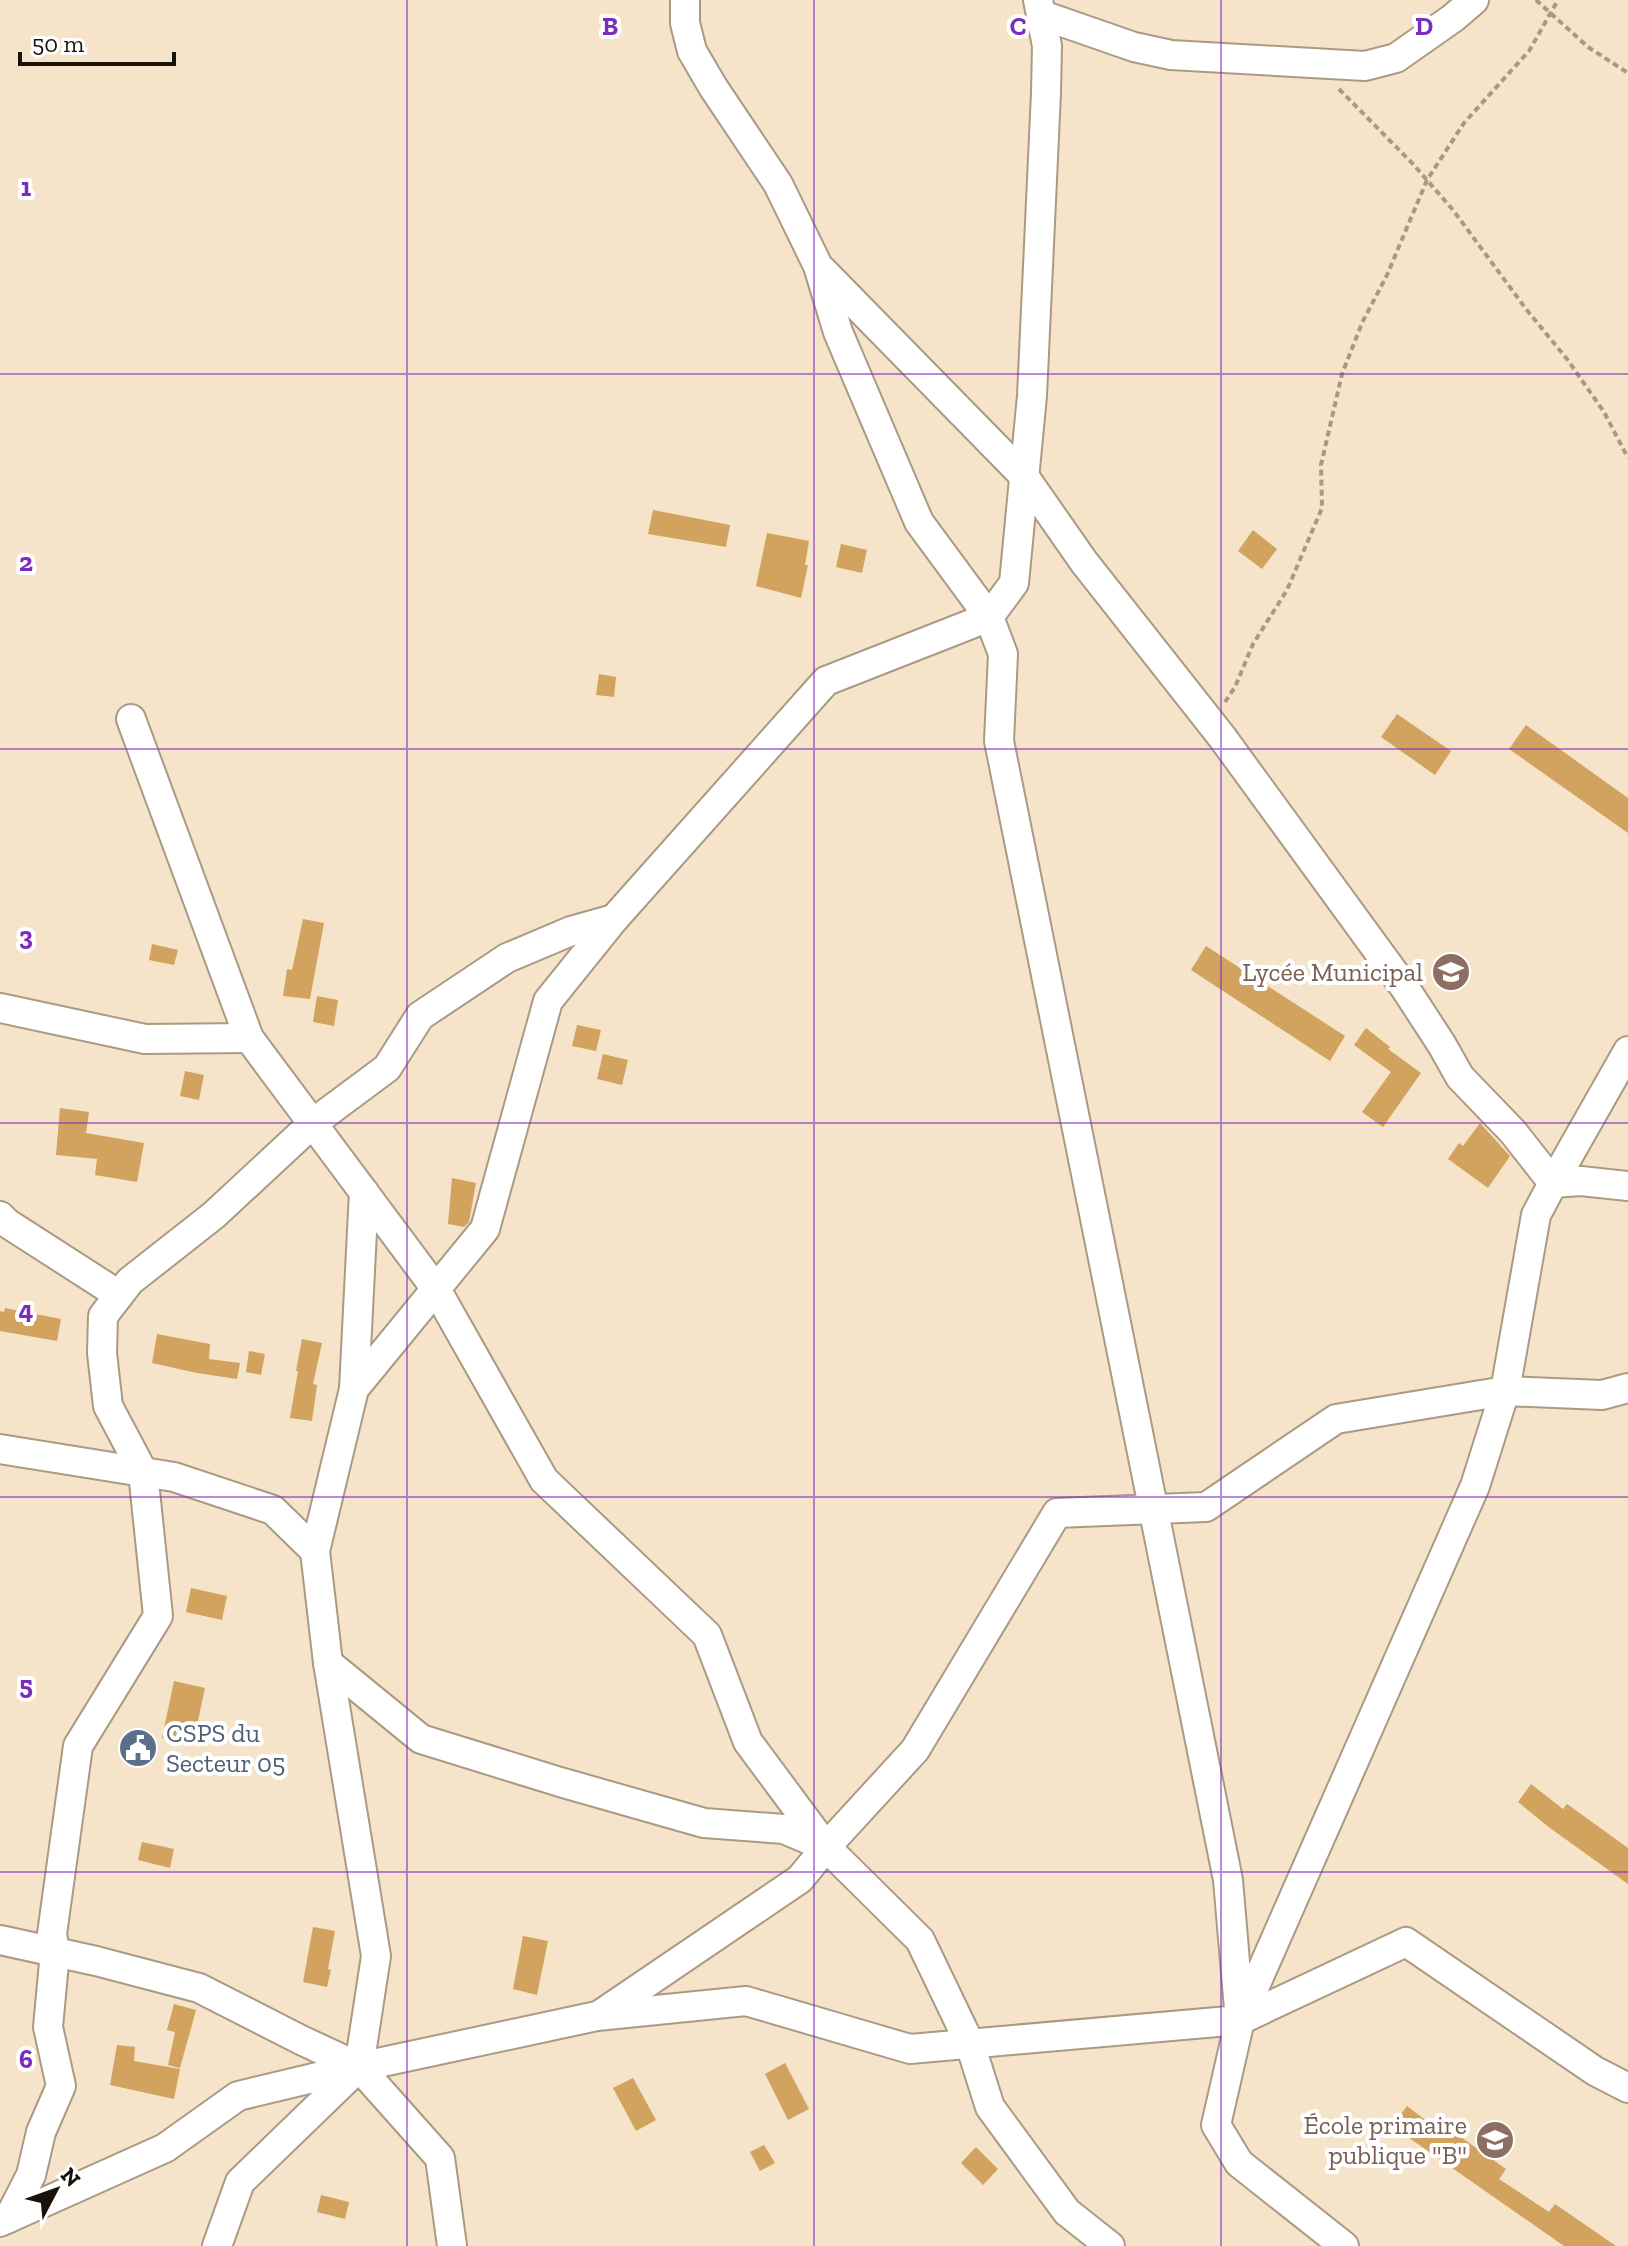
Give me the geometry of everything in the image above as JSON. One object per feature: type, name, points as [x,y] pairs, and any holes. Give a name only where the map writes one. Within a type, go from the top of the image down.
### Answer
[{"type":"street","points":[[685,0],[685,23],[692,51],[778,184],[818,266],[838,332],[919,522],[989,617],[1003,654],[999,741],[1228,1880],[1240,2020]]},
{"type":"street","points":[[1040,8],[1134,47],[1171,55],[1365,66],[1396,58],[1474,0]]},
{"type":"street","points":[[354,1389],[485,1229],[548,1001],[614,919],[826,681],[989,617],[1014,583],[1032,396],[1046,93],[1047,46],[1040,8]]},
{"type":"street","points":[[818,266],[1024,476],[1084,562],[1211,723],[1405,988],[1460,1077],[1513,1132],[1553,1183]]},
{"type":"street","points":[[131,719],[249,1038],[436,1289],[544,1480],[707,1635],[748,1742],[826,1847],[920,1940],[970,2044],[990,2107],[1067,2212],[1110,2246]]},
{"type":"street","points":[[4,2220],[31,2175],[41,2132],[61,2086],[48,2027],[55,1952],[52,1934],[78,1746],[158,1616],[143,1472],[108,1406],[102,1353],[103,1316],[130,1281],[214,1215],[313,1123],[387,1068],[420,1016],[507,958],[571,931],[614,919]]},
{"type":"street","points":[[0,1008],[145,1039],[249,1038]]},
{"type":"street","points":[[1344,2246],[1239,2163],[1216,2125],[1240,2020],[1475,1486],[1505,1391],[1536,1215],[1628,1051]]},
{"type":"street","points":[[1553,1183],[1581,1181],[1628,1186]]},
{"type":"street","points":[[217,2246],[240,2182],[359,2067],[376,1956],[328,1663],[315,1551],[354,1389],[364,1192]]},
{"type":"street","points":[[0,1216],[119,1295]]},
{"type":"street","points":[[597,2016],[800,1879],[915,1750],[1057,1513],[1206,1507],[1336,1419],[1505,1391],[1602,1395],[1628,1388]]},
{"type":"street","points":[[0,1449],[174,1477],[273,1510],[315,1551]]},
{"type":"street","points":[[328,1663],[421,1739],[704,1823],[784,1829],[826,1847]]},
{"type":"street","points":[[0,1940],[199,1988],[359,2067],[440,2158],[452,2246]]},
{"type":"street","points":[[4,2220],[165,2148],[238,2096],[597,2016],[746,2001],[910,2049],[1240,2020],[1406,1942],[1595,2071],[1628,2088]]},
{"type":"path","points":[[1536,0],[1588,47],[1628,73]]},
{"type":"path","points":[[1211,723],[1235,687],[1253,644],[1287,590],[1322,508],[1321,465],[1342,374],[1427,180],[1464,123],[1529,51],[1558,0]]},
{"type":"path","points":[[1314,65],[1453,210],[1567,359],[1604,412],[1628,458]]},
{"type":"building","points":[[653,510],[730,525],[726,547],[648,534]]},
{"type":"building","points":[[1253,530],[1277,549],[1262,569],[1238,551]]},
{"type":"building","points":[[767,533],[809,541],[801,598],[756,586]]},
{"type":"building","points":[[841,544],[867,550],[862,573],[836,567]]},
{"type":"building","points":[[599,674],[616,677],[614,697],[596,695]]},
{"type":"building","points":[[1397,714],[1451,751],[1435,775],[1381,737]]},
{"type":"building","points":[[1526,725],[1628,798],[1628,833],[1509,749]]},
{"type":"building","points":[[303,919],[324,923],[310,999],[283,996],[287,969],[292,970]]},
{"type":"building","points":[[152,944],[178,950],[174,965],[149,960]]},
{"type":"building","points":[[1206,946],[1345,1036],[1330,1061],[1191,970]]},
{"type":"building","points":[[317,996],[338,1000],[334,1026],[313,1022]]},
{"type":"building","points":[[577,1025],[601,1030],[596,1051],[572,1046]]},
{"type":"building","points":[[1366,1028],[1421,1073],[1383,1127],[1362,1112],[1391,1072],[1354,1045]]},
{"type":"building","points":[[603,1054],[628,1060],[622,1085],[597,1079]]},
{"type":"building","points":[[185,1071],[204,1075],[199,1100],[180,1096]]},
{"type":"building","points":[[60,1108],[89,1112],[86,1133],[144,1143],[137,1182],[95,1175],[97,1159],[56,1155]]},
{"type":"building","points":[[1480,1123],[1510,1156],[1488,1188],[1448,1159],[1459,1143],[1463,1146]]},
{"type":"building","points":[[452,1178],[476,1183],[469,1222],[464,1227],[448,1224]]},
{"type":"building","points":[[5,1308],[61,1319],[57,1341],[0,1331],[0,1311],[4,1312]]},
{"type":"building","points":[[157,1334],[210,1344],[209,1359],[240,1363],[237,1379],[152,1363]]},
{"type":"building","points":[[302,1339],[322,1343],[313,1384],[317,1385],[312,1421],[290,1418]]},
{"type":"building","points":[[249,1351],[265,1354],[261,1375],[246,1372]]},
{"type":"building","points":[[191,1588],[227,1596],[222,1620],[186,1612]]},
{"type":"building","points":[[174,1681],[205,1688],[193,1744],[162,1738]]},
{"type":"building","points":[[1531,1784],[1563,1809],[1567,1804],[1628,1848],[1628,1884],[1518,1802]]},
{"type":"building","points":[[142,1842],[174,1849],[170,1868],[138,1860]]},
{"type":"building","points":[[313,1927],[335,1931],[327,1987],[303,1982]]},
{"type":"building","points":[[523,1936],[548,1941],[537,1995],[513,1989]]},
{"type":"building","points":[[174,2004],[196,2010],[180,2068],[168,2065],[175,2032],[167,2030]]},
{"type":"building","points":[[117,2045],[135,2047],[134,2061],[180,2069],[174,2099],[110,2085]]},
{"type":"building","points":[[785,2063],[809,2109],[788,2120],[765,2074]]},
{"type":"building","points":[[633,2078],[656,2120],[636,2131],[613,2088]]},
{"type":"building","points":[[1407,2106],[1441,2132],[1445,2126],[1506,2169],[1499,2179],[1549,2212],[1555,2204],[1616,2246],[1564,2246],[1392,2126]]},
{"type":"building","points":[[764,2145],[775,2163],[760,2171],[750,2152]]},
{"type":"building","points":[[976,2147],[998,2169],[983,2185],[961,2163]]},
{"type":"building","points":[[321,2195],[349,2202],[345,2219],[317,2212]]},
{"type":"place","name":"Lycée Municipal","points":[[1451,972]]},
{"type":"place","name":"CSPS du Secteur 05","points":[[138,1748]]},
{"type":"place","name":"École primaire publique \"B\"","points":[[1495,2140]]}]
